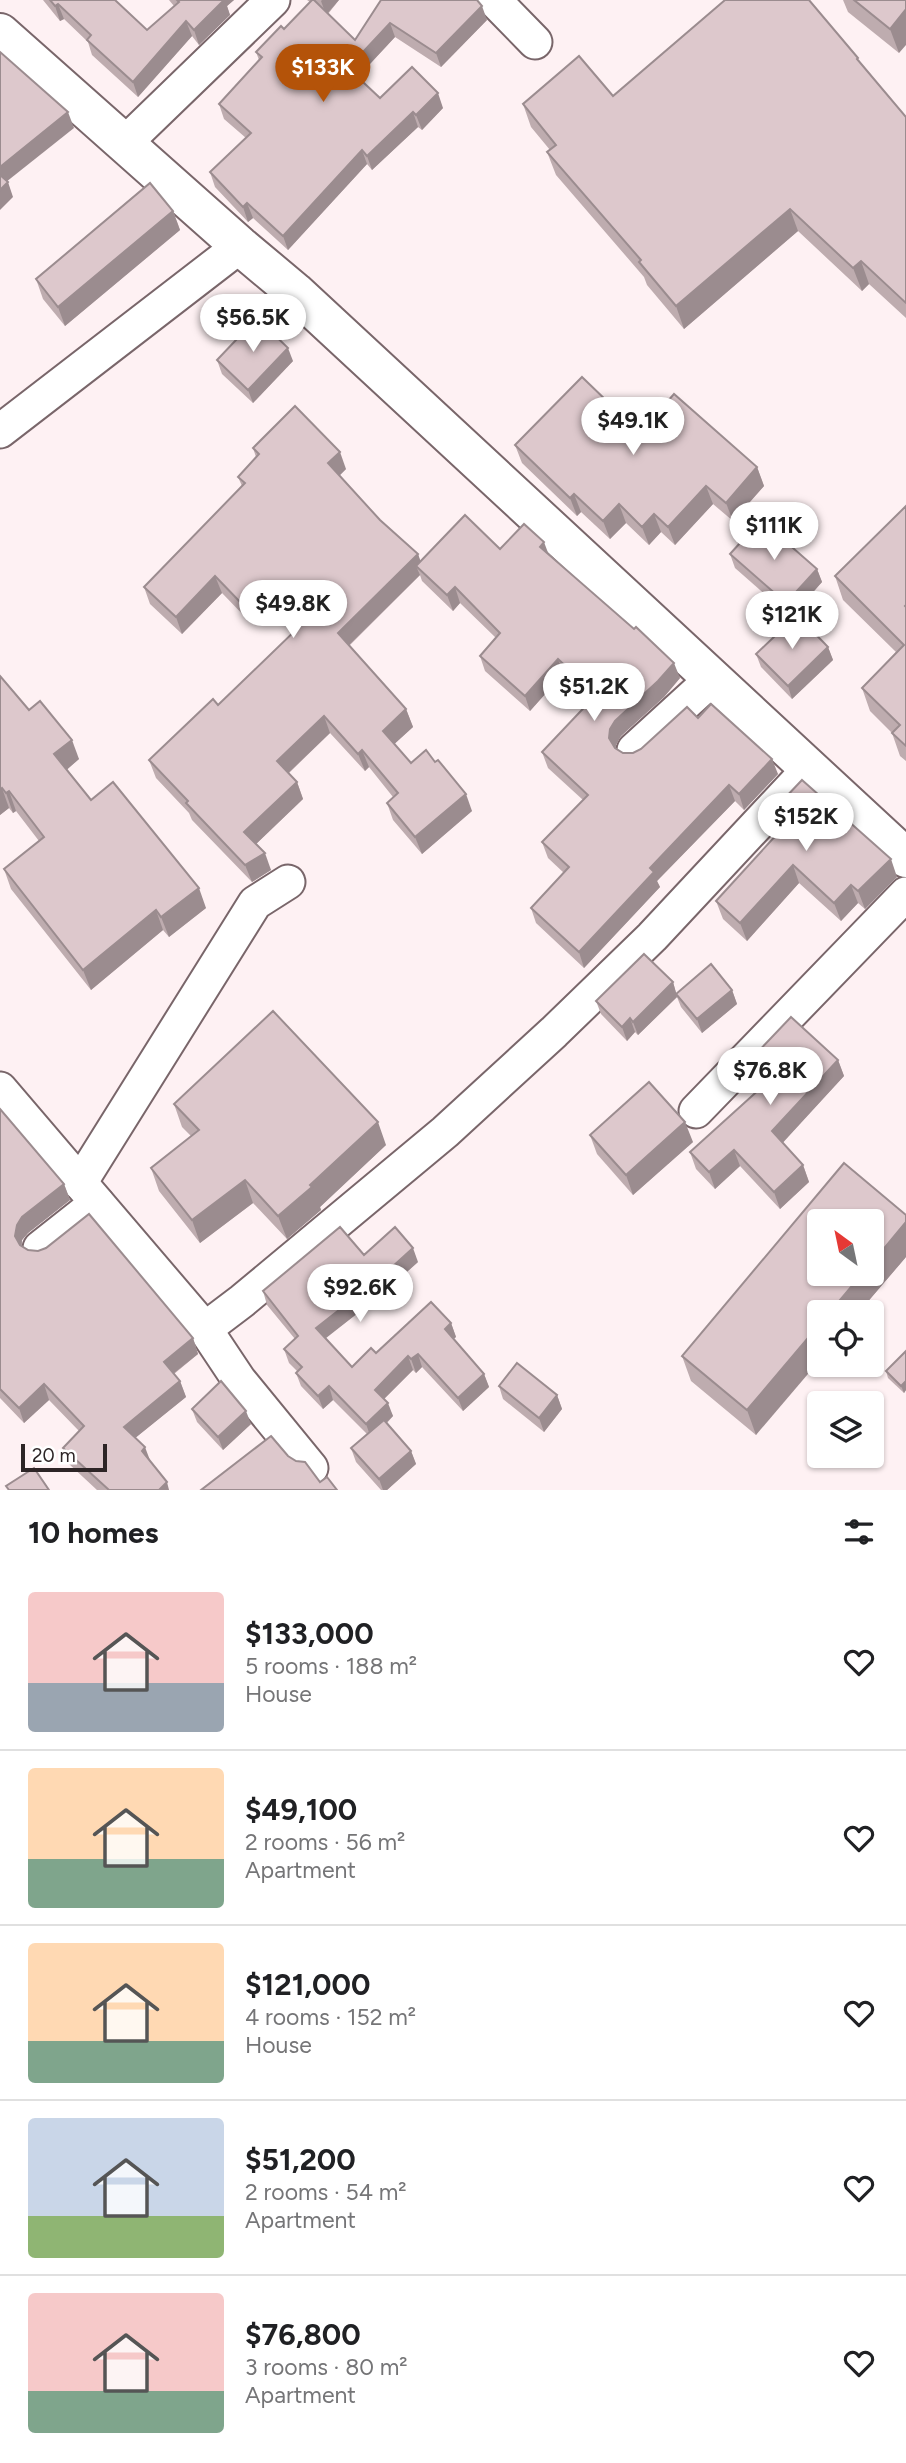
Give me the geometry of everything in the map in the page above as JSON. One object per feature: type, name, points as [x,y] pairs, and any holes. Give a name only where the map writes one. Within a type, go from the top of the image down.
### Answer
[{"type":"street","points":[[125,143],[273,0]]},
{"type":"street","points":[[494,0],[535,43]]},
{"type":"street","points":[[0,33],[295,292],[906,858]]},
{"type":"street","points":[[0,431],[240,246]]},
{"type":"street","points":[[634,750],[713,678]]},
{"type":"street","points":[[205,1329],[445,1132],[554,1032],[652,937],[810,768]]},
{"type":"street","points":[[40,1248],[89,1193],[255,903],[288,882]]},
{"type":"street","points":[[696,1111],[906,894]]},
{"type":"street","points":[[0,1089],[205,1329],[239,1380],[311,1468]]},
{"type":"building","points":[[50,0],[115,0],[147,30],[179,2],[177,0],[224,0],[194,30],[186,21],[133,82],[87,40],[91,35],[58,4],[55,6]]},
{"type":"building","points":[[312,0],[355,40],[381,0],[477,0],[482,6],[436,53],[390,23],[348,68],[380,98],[412,67],[438,93],[416,115],[413,112],[367,156],[362,150],[283,236],[247,203],[243,207],[210,172],[251,133],[219,104],[262,57],[256,52],[281,26],[284,29]]},
{"type":"building","points":[[725,0],[809,0],[906,117],[906,303],[861,261],[853,268],[790,209],[676,306],[639,262],[641,260],[547,152],[556,145],[523,104],[579,56],[613,96]]},
{"type":"building","points":[[854,0],[906,0],[906,9],[890,29]]},
{"type":"building","points":[[0,52],[68,112],[0,167]]},
{"type":"building","points":[[0,175],[8,182],[0,190]]},
{"type":"building","points":[[150,183],[173,211],[58,307],[36,279]]},
{"type":"building","points":[[257,318],[288,348],[248,390],[217,360]]},
{"type":"building","points":[[582,377],[640,433],[674,394],[757,467],[726,503],[706,486],[668,527],[654,514],[642,527],[619,504],[603,521],[574,494],[570,498],[515,445]]},
{"type":"building","points":[[295,406],[340,452],[328,463],[380,520],[418,554],[338,633],[406,709],[383,731],[411,763],[426,750],[435,762],[438,760],[466,794],[415,837],[387,803],[398,793],[362,750],[358,754],[324,716],[277,761],[297,782],[244,832],[265,853],[245,865],[149,760],[213,699],[218,705],[301,625],[266,583],[243,605],[215,576],[176,617],[144,587],[245,483],[238,477],[259,454],[253,448]]},
{"type":"building","points":[[906,506],[906,746],[892,733],[900,725],[862,688],[904,645],[835,576]]},
{"type":"building","points":[[465,515],[500,549],[524,524],[544,542],[540,547],[634,629],[636,627],[674,663],[615,721],[609,738],[615,748],[623,753],[633,753],[641,749],[687,707],[698,718],[711,704],[772,759],[739,794],[729,785],[650,868],[654,872],[579,952],[531,908],[569,867],[542,842],[588,795],[542,752],[596,695],[558,659],[525,696],[480,656],[500,633],[455,587],[447,595],[416,566]]},
{"type":"building","points":[[761,520],[817,569],[786,603],[730,554]]},
{"type":"building","points":[[797,615],[828,647],[788,686],[756,654]]},
{"type":"building","points":[[0,676],[29,710],[40,701],[72,740],[54,754],[91,800],[113,782],[199,888],[161,917],[156,910],[83,970],[4,869],[44,837],[9,791],[6,793],[2,788],[0,790]]},
{"type":"building","points":[[802,780],[891,859],[858,891],[851,885],[834,903],[793,865],[740,923],[716,901],[779,832],[765,819]]},
{"type":"building","points":[[644,954],[673,982],[633,1022],[630,1018],[622,1027],[596,1001]]},
{"type":"building","points":[[711,964],[732,990],[697,1019],[676,994]]},
{"type":"building","points":[[273,1011],[378,1122],[310,1185],[312,1187],[278,1216],[245,1180],[192,1220],[151,1168],[199,1130],[174,1104]]},
{"type":"building","points":[[791,1017],[838,1060],[772,1131],[803,1165],[774,1192],[734,1150],[709,1172],[690,1152],[772,1078],[752,1058]]},
{"type":"building","points":[[649,1082],[685,1122],[626,1175],[590,1135]]},
{"type":"building","points":[[0,1109],[64,1184],[22,1217],[15,1236],[20,1245],[28,1250],[46,1248],[89,1214],[193,1338],[164,1362],[180,1381],[124,1427],[145,1447],[142,1451],[167,1482],[159,1490],[109,1490],[63,1448],[84,1426],[44,1384],[19,1408],[0,1389]]},
{"type":"building","points":[[844,1163],[906,1215],[906,1222],[884,1249],[884,1209],[807,1209],[807,1286],[852,1286],[840,1300],[807,1300],[807,1339],[747,1410],[682,1356]]},
{"type":"building","points":[[340,1227],[364,1255],[395,1227],[413,1248],[359,1297],[358,1295],[316,1328],[352,1367],[371,1348],[376,1353],[431,1302],[451,1323],[445,1329],[484,1374],[458,1398],[418,1354],[411,1359],[408,1356],[375,1390],[388,1403],[366,1424],[329,1386],[318,1396],[296,1373],[302,1367],[284,1349],[298,1336],[263,1291]]},
{"type":"building","points":[[906,1351],[906,1381],[901,1386],[886,1371]]},
{"type":"building","points":[[517,1363],[557,1395],[539,1418],[499,1386]]},
{"type":"building","points":[[221,1381],[246,1411],[218,1437],[192,1409]]},
{"type":"building","points":[[384,1420],[411,1451],[379,1479],[351,1448]]},
{"type":"building","points":[[271,1436],[288,1456],[305,1462],[320,1482],[327,1477],[337,1490],[201,1490]]},
{"type":"building","points":[[34,1468],[49,1490],[9,1490],[6,1486]]}]
